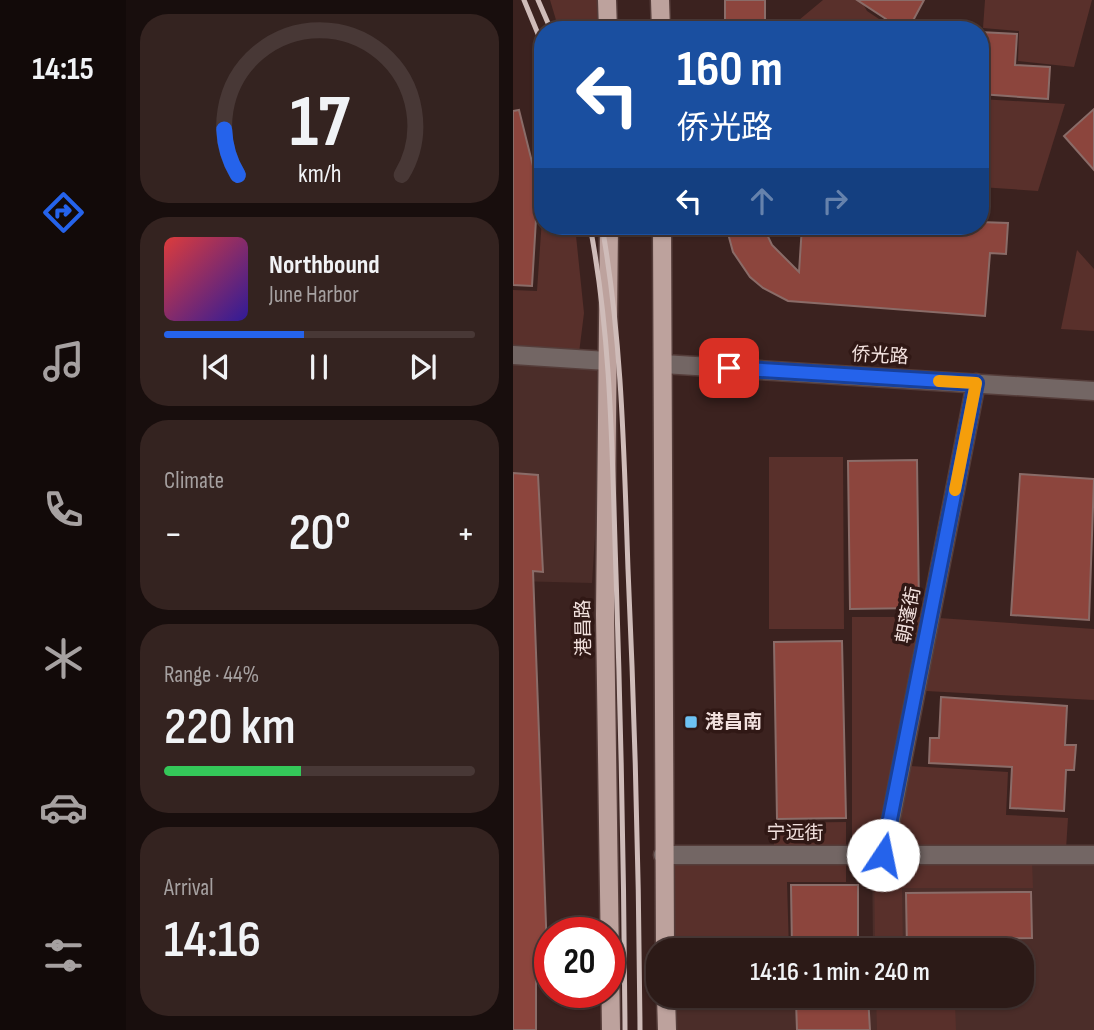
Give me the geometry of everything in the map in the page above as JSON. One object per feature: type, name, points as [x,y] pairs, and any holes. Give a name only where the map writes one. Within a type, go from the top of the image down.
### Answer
[{"type":"main road","points":[[607,0],[608,21]]},
{"type":"main road","points":[[661,0],[661,21]]},
{"type":"main road","name":"港昌路","points":[[609,235],[605,615],[611,1030]]},
{"type":"main road","points":[[662,235],[665,938]]},
{"type":"main road","points":[[666,1008],[667,1030]]},
{"type":"street","points":[[513,355],[607,361]]},
{"type":"street","name":"侨光路","points":[[663,364],[1094,391]]},
{"type":"street","name":"朝蓬街","points":[[883,855],[976,383]]},
{"type":"street","name":"宁远街","points":[[663,855],[1094,855]]},
{"type":"shaded area","points":[[550,0],[606,0],[607,21],[556,21]]},
{"type":"shaded area","points":[[823,0],[861,0],[867,11],[882,21],[801,21]]},
{"type":"shaded area","points":[[985,0],[1092,0],[1074,67],[1018,61],[1019,31],[989,28],[989,21],[984,21]]},
{"type":"shaded area","points":[[989,100],[1065,104],[1038,191],[989,188]]},
{"type":"shaded area","points":[[541,235],[576,235],[584,313],[579,353],[513,348],[513,290],[537,291]]},
{"type":"shaded area","points":[[1077,250],[1094,269],[1094,331],[1061,329]]},
{"type":"shaded area","points":[[513,356],[606,362],[592,583],[513,581]]},
{"type":"shaded area","points":[[769,457],[843,457],[844,629],[769,629]]},
{"type":"shaded area","points":[[852,617],[922,617],[878,841],[852,842]]},
{"type":"shaded area","points":[[939,618],[1094,629],[1094,700],[926,691]]},
{"type":"shaded area","points":[[910,766],[1008,772],[1006,815],[1068,818],[1066,849],[890,849]]},
{"type":"shaded area","points":[[846,822],[846,882],[787,882],[789,938],[674,938],[674,857],[774,860],[774,823]]},
{"type":"shaded area","points":[[872,855],[1094,855],[1094,1030],[668,1030],[667,1008],[1034,1008],[1034,938],[873,938]]},
{"type":"shaded area","points":[[874,859],[1032,860],[1033,888],[902,888],[903,938],[875,938]]},
{"type":"shaded area","points":[[876,1008],[955,1008],[956,1030],[877,1030]]},
{"type":"building","points":[[725,0],[765,0],[765,21],[725,21]]},
{"type":"building","points":[[857,0],[924,0],[913,21],[886,19]]},
{"type":"building","points":[[989,32],[1017,34],[1015,65],[1050,67],[1048,99],[989,95]]},
{"type":"building","points":[[1094,109],[1094,170],[1064,136]]},
{"type":"building","points":[[519,110],[534,170],[535,235],[532,286],[513,285],[513,111]]},
{"type":"building","points":[[989,222],[1008,223],[1006,254],[990,253],[985,316],[788,301],[763,288],[750,277],[733,252],[728,235],[767,235],[772,245],[799,272],[801,235],[989,235]]},
{"type":"building","points":[[917,460],[919,608],[850,609],[848,461]]},
{"type":"building","points":[[513,473],[538,475],[543,572],[533,571],[546,917],[534,917],[536,1030],[513,1030]]},
{"type":"building","points":[[1020,474],[1094,479],[1089,620],[1011,615]]},
{"type":"building","points":[[842,641],[846,818],[777,819],[774,642]]},
{"type":"building","points":[[941,697],[1067,706],[1065,745],[1076,745],[1074,770],[1066,770],[1064,811],[1010,808],[1012,767],[929,763],[930,738],[939,738]]},
{"type":"building","points":[[791,885],[858,885],[858,938],[792,938]]},
{"type":"building","points":[[1031,892],[1032,938],[907,938],[906,893]]},
{"type":"building","points":[[796,1008],[869,1008],[870,1030],[797,1030]]},
{"type":"railway","points":[[524,0],[534,24]]},
{"type":"railway","points":[[538,0],[547,21]]},
{"type":"railway","points":[[591,235],[603,313],[612,443],[621,745],[625,1030]]},
{"type":"railway","points":[[604,235],[614,311],[623,440],[633,684],[640,1030]]},
{"type":"slow traffic","points":[[939,381],[976,383],[955,490]]},
{"type":"place","name":"港昌南","points":[[691,722]]},
{"type":"route","points":[[729,368],[976,383],[883,855]]}]
